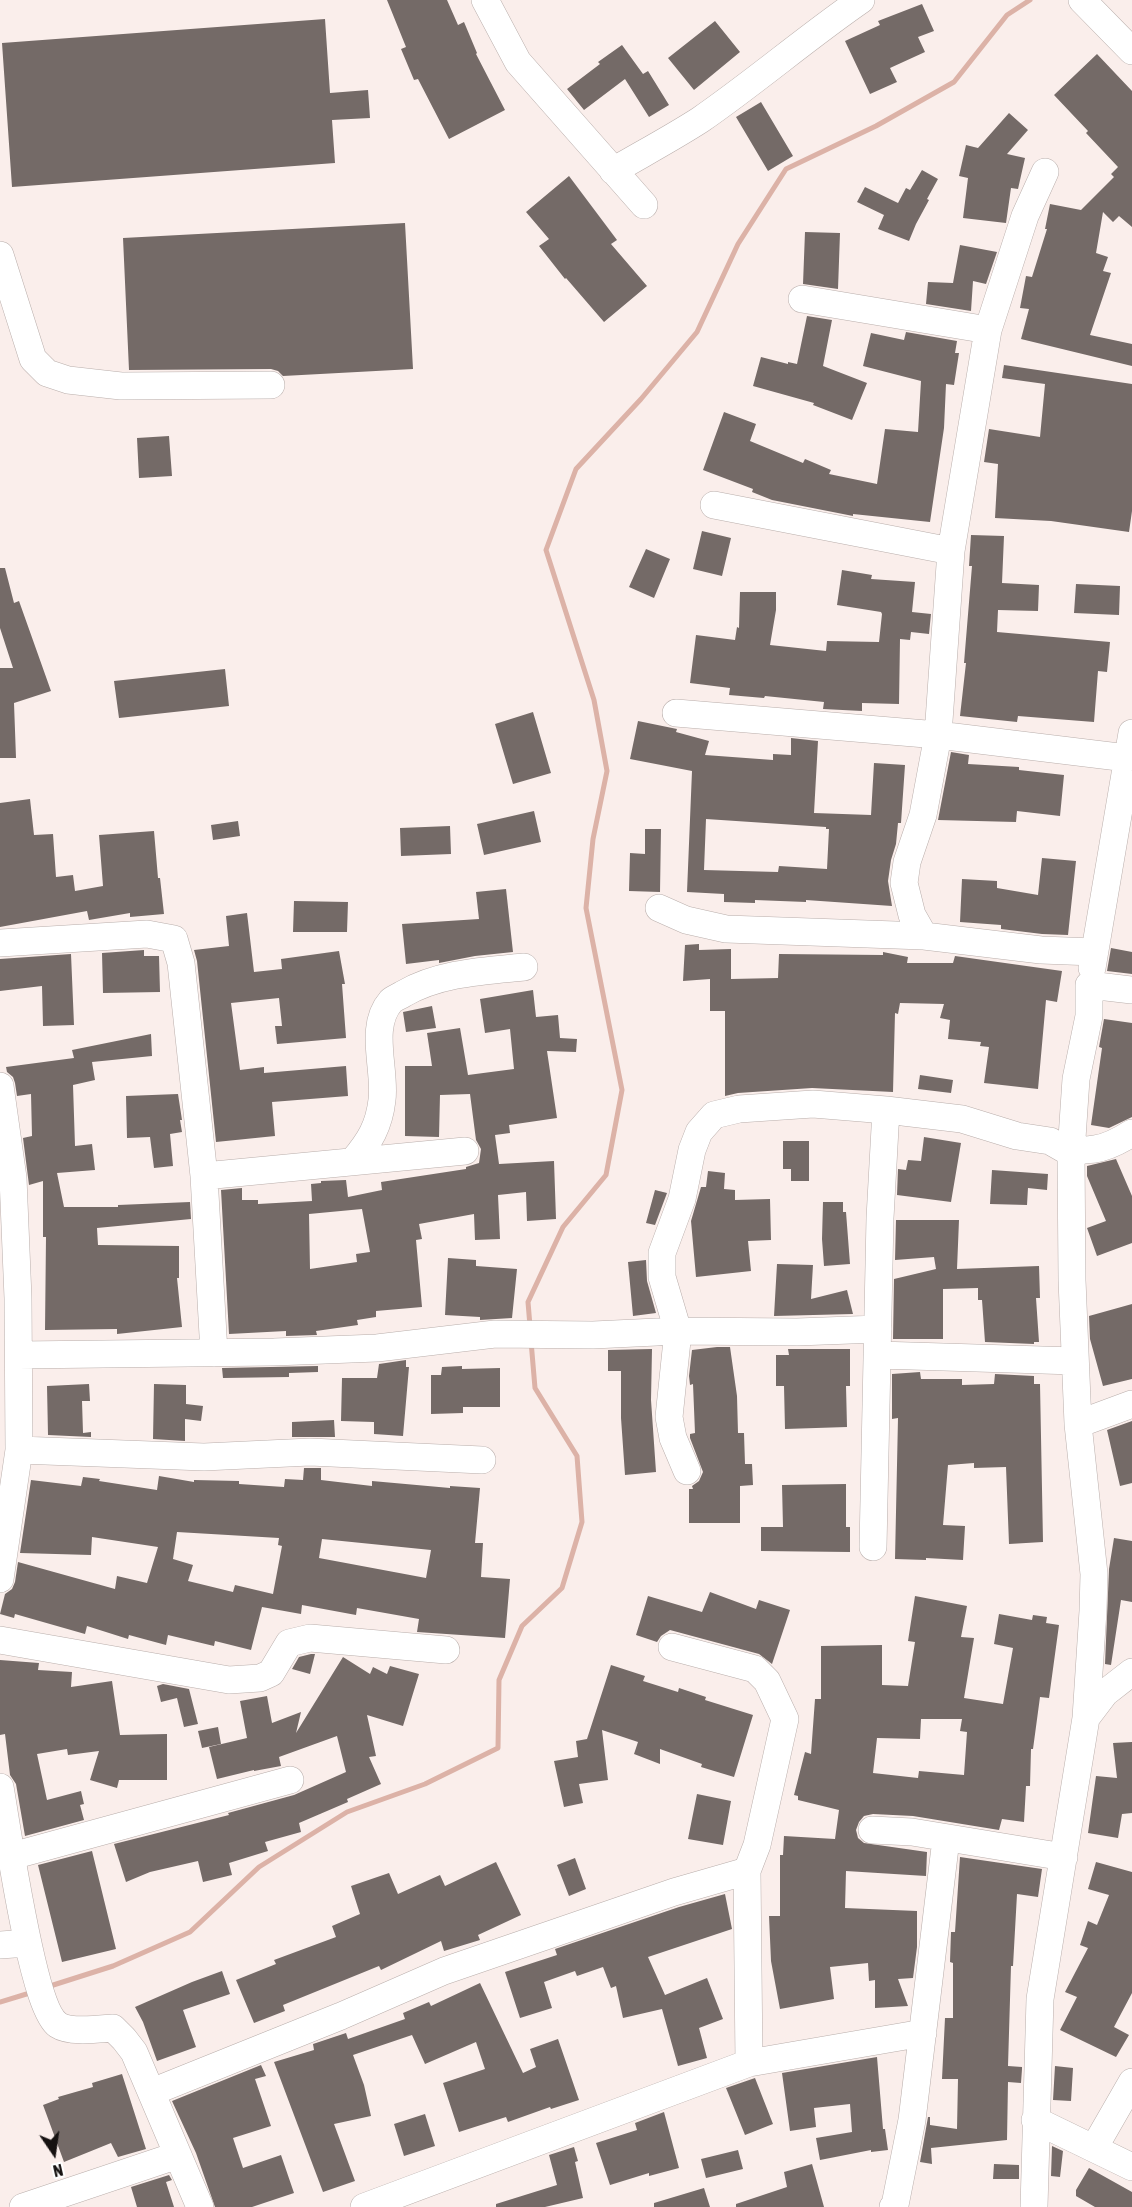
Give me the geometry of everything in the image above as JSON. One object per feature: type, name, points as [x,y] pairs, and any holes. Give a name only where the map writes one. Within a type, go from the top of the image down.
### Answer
[{"type":"street","points":[[485,0],[518,62],[644,205]]},
{"type":"street","points":[[613,171],[698,121],[766,73],[861,0]]},
{"type":"street","points":[[1082,0],[1132,51]]},
{"type":"street","points":[[924,936],[912,915],[904,883],[907,862],[923,815],[938,735],[951,551],[988,330],[1025,216],[1045,172]]},
{"type":"street","points":[[0,255],[33,359],[47,373],[68,380],[121,386],[271,385]]},
{"type":"street","points":[[802,298],[988,330]]},
{"type":"street","points":[[714,505],[951,551]]},
{"type":"street","points":[[676,713],[938,735],[1129,746],[1089,986],[1089,1016],[1076,1079],[1071,1153],[1078,1424],[1094,1574],[1086,1718],[1040,1999],[1034,2207]]},
{"type":"street","points":[[660,908],[686,920],[726,929],[924,936],[1041,950],[1094,952]]},
{"type":"street","points":[[0,943],[147,934],[174,939],[181,963],[204,1176],[214,1353]]},
{"type":"street","points":[[353,1161],[370,1142],[378,1121],[383,1098],[380,1021],[392,1001],[417,986],[444,977],[524,967]]},
{"type":"street","points":[[1089,986],[1132,990]]},
{"type":"street","points":[[0,1086],[13,1178],[9,1298],[18,1355],[19,1450],[0,1579]]},
{"type":"street","points":[[687,1471],[674,1438],[669,1417],[678,1331],[662,1277],[662,1253],[682,1198],[692,1150],[699,1132],[714,1115],[724,1112],[813,1104],[962,1119],[1017,1136],[1050,1141],[1071,1153],[1084,1149],[1127,1145]]},
{"type":"street","points":[[873,1547],[880,1218],[886,1110]]},
{"type":"street","points":[[204,1176],[465,1151]]},
{"type":"street","points":[[18,1355],[214,1353],[376,1348],[495,1334],[593,1335],[678,1331],[797,1332],[878,1342],[1075,1360]]},
{"type":"street","points":[[1078,1424],[1132,1404]]},
{"type":"street","points":[[19,1450],[204,1457],[310,1452],[482,1460]]},
{"type":"street","points":[[0,1640],[229,1680],[260,1678],[271,1673],[288,1643],[310,1638],[446,1650]]},
{"type":"street","points":[[672,1647],[755,1669],[767,1681],[785,1719],[757,1845],[747,1871],[749,2063]]},
{"type":"street","points":[[1086,1718],[1105,1693],[1132,1672]]},
{"type":"street","points":[[12,1856],[290,1779]]},
{"type":"street","points":[[0,1787],[17,1894],[48,2013],[58,2025],[65,2028],[113,2028],[124,2038],[134,2052],[152,2092],[200,2207]]},
{"type":"street","points":[[872,1830],[912,1832],[1064,1857]]},
{"type":"street","points":[[893,2207],[896,2205],[912,2120],[946,1839]]},
{"type":"street","points":[[152,2092],[331,2020],[444,1971],[674,1892],[747,1871]]},
{"type":"street","points":[[0,1945],[30,1951]]},
{"type":"street","points":[[364,2207],[749,2063],[923,2033]]},
{"type":"street","points":[[1094,2148],[1132,2082]]},
{"type":"street","points":[[1035,2120],[1132,2167]]},
{"type":"street","points":[[23,2207],[178,2155]]},
{"type":"building","points":[[387,0],[447,0],[458,25],[464,22],[476,54],[505,110],[449,139],[418,79],[414,80],[401,49],[406,47]]},
{"type":"building","points":[[922,4],[934,31],[918,37],[925,52],[890,68],[897,82],[870,94],[845,41],[880,25],[878,21]]},
{"type":"building","points":[[325,19],[330,93],[368,90],[370,118],[332,120],[335,163],[12,187],[2,43]]},
{"type":"building","points":[[715,21],[740,52],[694,90],[668,58]]},
{"type":"building","points":[[622,45],[643,74],[648,71],[669,105],[649,117],[625,79],[584,110],[567,89]]},
{"type":"building","points":[[1097,54],[1132,91],[1132,227],[1119,216],[1113,222],[1103,212],[1096,253],[1108,257],[1103,271],[1111,273],[1090,335],[1132,344],[1132,366],[1021,339],[1029,309],[1020,308],[1026,276],[1032,277],[1047,229],[1045,229],[1050,204],[1081,210],[1114,177],[1111,174],[1118,167],[1054,95]]},
{"type":"building","points":[[761,102],[793,156],[768,171],[736,117]]},
{"type":"building","points":[[1009,113],[1028,130],[1007,154],[1025,158],[1018,189],[1011,188],[1006,223],[963,218],[968,178],[959,176],[966,145],[978,148]]},
{"type":"building","points":[[922,170],[938,179],[909,241],[878,229],[884,215],[857,202],[865,187],[898,203],[906,188],[910,190]]},
{"type":"building","points":[[569,176],[617,240],[611,244],[647,286],[604,322],[539,246],[549,239],[526,212]]},
{"type":"building","points":[[405,223],[413,369],[283,376],[271,369],[129,370],[123,238]]},
{"type":"building","points":[[805,232],[840,233],[838,289],[803,284]]},
{"type":"building","points":[[960,245],[997,252],[986,284],[973,281],[971,311],[926,304],[928,282],[953,283]]},
{"type":"building","points":[[807,316],[832,320],[823,366],[867,383],[852,420],[813,405],[814,403],[753,386],[761,357],[797,364]]},
{"type":"building","points":[[906,332],[957,341],[955,353],[959,353],[954,385],[946,384],[944,428],[930,522],[853,514],[853,516],[772,500],[752,492],[753,489],[703,470],[724,412],[756,424],[750,441],[803,463],[805,459],[831,470],[829,474],[877,484],[885,429],[918,432],[921,381],[863,366],[871,333],[904,340]]},
{"type":"building","points":[[1004,365],[1132,384],[1132,511],[1129,532],[1051,521],[995,518],[998,464],[984,462],[989,429],[1040,437],[1045,384],[1002,378]]},
{"type":"building","points":[[169,436],[172,476],[139,478],[137,438]]},
{"type":"building","points":[[702,531],[731,538],[722,576],[693,569]]},
{"type":"building","points":[[971,535],[1004,536],[1002,583],[1039,585],[1038,611],[998,610],[997,632],[1110,642],[1107,672],[1098,671],[1094,722],[1018,716],[1017,722],[960,716],[972,566],[969,566]]},
{"type":"building","points":[[646,549],[670,559],[654,598],[629,587]]},
{"type":"building","points":[[0,568],[5,568],[14,603],[19,601],[51,691],[14,703],[16,758],[0,758],[0,668],[13,668],[0,628]]},
{"type":"building","points":[[842,570],[872,575],[871,579],[915,582],[912,612],[931,614],[929,634],[911,632],[910,640],[900,639],[899,704],[862,703],[862,711],[823,709],[824,702],[729,695],[730,688],[690,683],[696,635],[735,640],[737,627],[739,628],[740,592],[776,592],[776,610],[770,645],[826,651],[827,641],[879,642],[881,612],[837,605]]},
{"type":"building","points":[[1076,584],[1120,586],[1119,615],[1074,613]]},
{"type":"building","points":[[225,669],[229,706],[119,718],[114,681]]},
{"type":"building","points":[[533,712],[551,773],[513,784],[495,724]]},
{"type":"building","points":[[638,721],[677,729],[676,732],[709,741],[705,755],[773,760],[773,754],[791,755],[791,738],[818,741],[814,813],[871,815],[874,763],[905,765],[901,823],[898,823],[888,881],[892,906],[806,900],[806,902],[755,900],[755,903],[724,902],[724,894],[687,892],[692,771],[630,759]],"holes":[[[706,819],[829,829],[827,869],[779,866],[778,872],[704,870]]]},
{"type":"building","points":[[951,752],[969,755],[968,764],[1019,767],[1019,770],[1064,775],[1060,816],[1017,811],[1016,822],[938,820]]},
{"type":"building","points":[[30,799],[34,835],[53,834],[56,877],[73,875],[75,891],[103,886],[99,835],[154,831],[164,914],[130,917],[130,913],[89,920],[87,911],[0,927],[0,803]]},
{"type":"building","points":[[534,811],[541,842],[484,855],[477,824]]},
{"type":"building","points":[[238,821],[240,836],[213,840],[211,825]]},
{"type":"building","points":[[450,826],[451,854],[401,856],[400,828]]},
{"type":"building","points":[[645,829],[661,829],[660,892],[629,891],[630,853],[645,854]]},
{"type":"building","points":[[1042,858],[1076,861],[1068,935],[1042,934],[1001,929],[1001,925],[960,922],[962,879],[997,881],[997,888],[1038,895]]},
{"type":"building","points":[[506,889],[513,952],[439,963],[439,960],[406,964],[402,924],[479,919],[476,892]]},
{"type":"building","points":[[294,901],[348,902],[347,932],[293,932]]},
{"type":"building","points":[[247,913],[254,972],[282,969],[281,959],[339,951],[345,984],[342,984],[346,1038],[277,1044],[275,1026],[282,1026],[279,998],[231,1003],[240,1070],[264,1067],[264,1073],[346,1066],[348,1096],[272,1102],[275,1136],[216,1142],[194,950],[229,946],[226,916]]},
{"type":"building","points":[[699,944],[699,950],[731,949],[731,979],[778,978],[779,954],[883,955],[883,952],[908,957],[907,963],[953,963],[955,956],[1062,971],[1057,1002],[1046,1000],[1038,1089],[984,1083],[989,1047],[980,1046],[981,1042],[948,1039],[950,1020],[940,1018],[944,1004],[900,1003],[898,1014],[895,1013],[893,1092],[812,1088],[725,1096],[725,1011],[710,1011],[710,979],[683,981],[685,945]]},
{"type":"building","points":[[1111,948],[1132,952],[1132,974],[1107,971]]},
{"type":"building","points":[[144,950],[144,956],[159,956],[160,992],[103,993],[102,953]]},
{"type":"building","points":[[71,954],[74,1025],[43,1026],[42,986],[0,991],[0,959]]},
{"type":"building","points":[[533,990],[536,1017],[558,1015],[560,1038],[577,1039],[576,1052],[547,1051],[557,1118],[509,1125],[510,1133],[495,1135],[499,1164],[554,1161],[556,1219],[527,1221],[526,1192],[498,1195],[500,1239],[475,1240],[474,1214],[419,1224],[422,1239],[416,1240],[422,1307],[376,1311],[376,1317],[357,1320],[358,1325],[316,1331],[317,1335],[286,1336],[286,1331],[229,1334],[221,1190],[242,1188],[242,1200],[258,1200],[258,1204],[312,1201],[311,1184],[321,1183],[321,1181],[346,1180],[348,1197],[382,1190],[381,1182],[466,1169],[466,1167],[479,1163],[481,1149],[476,1140],[470,1094],[440,1095],[439,1137],[405,1136],[405,1066],[432,1066],[427,1033],[460,1028],[468,1075],[514,1069],[510,1029],[485,1033],[480,999]],"holes":[[[362,1209],[370,1252],[356,1254],[357,1262],[310,1269],[309,1214]]]},
{"type":"building","points":[[432,1006],[436,1028],[406,1032],[403,1012]]},
{"type":"building","points":[[1104,1019],[1132,1023],[1132,1117],[1109,1128],[1091,1125]]},
{"type":"building","points":[[151,1034],[152,1056],[92,1062],[95,1080],[73,1085],[75,1146],[92,1144],[95,1170],[57,1173],[64,1207],[118,1207],[118,1205],[190,1202],[191,1219],[97,1228],[98,1245],[179,1246],[179,1278],[177,1278],[182,1327],[117,1334],[117,1329],[45,1330],[46,1237],[43,1237],[43,1181],[29,1185],[23,1138],[32,1136],[31,1094],[17,1096],[13,1077],[7,1072],[6,1067],[74,1058],[72,1050]]},
{"type":"building","points":[[920,1075],[953,1080],[951,1093],[918,1089]]},
{"type":"building","points":[[178,1094],[182,1132],[170,1134],[173,1166],[154,1168],[150,1137],[127,1138],[126,1096]]},
{"type":"building","points":[[924,1137],[961,1143],[951,1202],[897,1195],[898,1169],[906,1170],[908,1160],[921,1161]]},
{"type":"building","points":[[783,1141],[809,1141],[809,1181],[791,1181],[791,1169],[783,1169]]},
{"type":"building","points":[[1116,1159],[1132,1196],[1132,1243],[1097,1256],[1087,1228],[1106,1221],[1087,1176],[1087,1166]]},
{"type":"building","points":[[992,1170],[1048,1174],[1047,1190],[1028,1188],[1027,1205],[990,1204]]},
{"type":"building","points":[[708,1171],[725,1173],[724,1189],[735,1190],[735,1200],[770,1199],[771,1240],[748,1241],[751,1271],[696,1277],[691,1221],[701,1187],[706,1187]]},
{"type":"building","points":[[655,1190],[667,1193],[655,1225],[646,1223]]},
{"type":"building","points":[[823,1202],[843,1202],[843,1212],[846,1212],[850,1264],[824,1266]]},
{"type":"building","points":[[896,1220],[959,1220],[957,1269],[1039,1266],[1040,1298],[1036,1298],[1039,1342],[1034,1342],[1034,1344],[985,1342],[982,1300],[978,1300],[978,1288],[943,1289],[943,1339],[893,1339],[894,1279],[936,1269],[934,1257],[895,1260]]},
{"type":"building","points":[[448,1258],[476,1260],[476,1266],[517,1269],[512,1318],[480,1320],[480,1317],[445,1315]]},
{"type":"building","points":[[646,1260],[647,1281],[656,1313],[633,1316],[628,1262]]},
{"type":"building","points":[[777,1264],[813,1265],[811,1299],[847,1290],[853,1314],[774,1316]]},
{"type":"building","points":[[1132,1304],[1132,1379],[1103,1386],[1090,1339],[1089,1316]]},
{"type":"building","points":[[730,1347],[737,1396],[738,1433],[744,1433],[745,1464],[752,1464],[753,1485],[740,1486],[740,1523],[689,1523],[689,1489],[693,1489],[692,1486],[699,1481],[703,1472],[690,1438],[690,1434],[695,1433],[693,1384],[690,1385],[689,1376],[692,1350]]},
{"type":"building","points":[[652,1349],[651,1400],[656,1472],[625,1475],[621,1418],[621,1371],[608,1371],[608,1350]]},
{"type":"building","points":[[788,1349],[850,1349],[850,1386],[846,1386],[847,1427],[785,1429],[784,1386],[776,1386],[776,1355],[789,1355]]},
{"type":"building","points":[[406,1360],[406,1367],[409,1367],[403,1436],[374,1434],[374,1422],[341,1421],[342,1378],[377,1378],[379,1364]]},
{"type":"building","points":[[318,1366],[318,1372],[289,1373],[289,1377],[223,1378],[222,1368]]},
{"type":"building","points":[[462,1366],[462,1369],[500,1368],[500,1407],[463,1407],[463,1413],[431,1414],[431,1375],[441,1375],[442,1367]]},
{"type":"building","points":[[920,1372],[921,1379],[962,1379],[962,1385],[994,1384],[995,1374],[1034,1376],[1034,1384],[1040,1384],[1043,1542],[1009,1544],[1006,1467],[974,1468],[974,1463],[948,1465],[943,1525],[965,1526],[963,1560],[895,1559],[898,1418],[892,1419],[892,1374]]},
{"type":"building","points":[[89,1384],[90,1401],[82,1401],[83,1433],[91,1432],[91,1437],[48,1435],[47,1386]]},
{"type":"building","points":[[154,1384],[186,1385],[186,1404],[203,1406],[201,1421],[185,1419],[185,1441],[153,1439]]},
{"type":"building","points":[[334,1420],[335,1437],[292,1437],[292,1422]]},
{"type":"building","points":[[1132,1421],[1132,1483],[1120,1486],[1107,1430]]},
{"type":"building","points":[[304,1468],[321,1468],[321,1480],[372,1486],[372,1481],[450,1488],[450,1486],[480,1488],[475,1543],[483,1543],[481,1577],[510,1579],[505,1638],[417,1632],[419,1619],[357,1608],[356,1615],[302,1605],[301,1614],[262,1607],[251,1650],[215,1641],[214,1646],[168,1635],[166,1645],[129,1635],[128,1639],[87,1626],[85,1634],[15,1614],[14,1618],[0,1614],[5,1594],[12,1589],[15,1582],[18,1562],[115,1589],[117,1576],[147,1583],[158,1547],[92,1537],[91,1555],[20,1553],[31,1480],[81,1486],[83,1477],[157,1490],[159,1476],[194,1482],[194,1480],[239,1481],[239,1484],[284,1487],[285,1479],[303,1480]],"holes":[[[177,1532],[279,1538],[278,1545],[282,1546],[273,1594],[235,1585],[233,1592],[188,1581],[193,1565],[173,1559]],[[322,1539],[431,1550],[426,1578],[319,1558]]]},
{"type":"building","points":[[846,1484],[846,1527],[850,1527],[850,1552],[761,1551],[761,1527],[783,1527],[782,1485]]},
{"type":"building","points":[[1114,1538],[1132,1541],[1132,1602],[1121,1600],[1111,1665],[1105,1664],[1109,1569]]},
{"type":"building","points":[[710,1592],[756,1609],[759,1600],[790,1610],[772,1664],[759,1654],[670,1630],[657,1642],[636,1635],[648,1596],[702,1612]]},
{"type":"building","points":[[915,1596],[967,1606],[961,1637],[974,1638],[964,1698],[1003,1704],[1013,1648],[994,1644],[999,1614],[1032,1620],[1033,1615],[1047,1617],[1046,1623],[1059,1625],[1049,1698],[1040,1697],[1033,1749],[1031,1749],[1030,1786],[1026,1786],[1024,1822],[1002,1819],[999,1830],[913,1816],[873,1814],[864,1816],[856,1830],[858,1838],[864,1843],[927,1852],[926,1876],[846,1871],[845,1908],[917,1911],[917,1947],[913,1978],[898,1979],[908,2006],[875,2008],[875,1980],[869,1981],[868,1963],[830,1967],[834,1999],[780,2009],[771,1961],[769,1916],[780,1916],[780,1855],[783,1855],[784,1836],[835,1839],[839,1810],[798,1800],[798,1796],[794,1795],[805,1752],[811,1754],[815,1699],[821,1699],[821,1646],[882,1645],[882,1685],[908,1686],[915,1642],[908,1641]],"holes":[[[921,1719],[962,1719],[960,1731],[967,1732],[964,1775],[919,1771],[918,1778],[873,1773],[877,1738],[920,1739]]]},
{"type":"building","points":[[315,1654],[310,1674],[292,1669],[299,1657]]},
{"type":"building","points":[[343,1657],[370,1674],[373,1667],[387,1674],[390,1666],[419,1674],[403,1726],[367,1715],[376,1756],[369,1757],[381,1784],[347,1799],[348,1802],[299,1823],[301,1832],[265,1842],[268,1851],[229,1863],[232,1875],[203,1882],[198,1861],[150,1872],[126,1882],[114,1844],[229,1815],[228,1813],[294,1795],[346,1772],[337,1736],[279,1757],[281,1766],[217,1779],[209,1747],[247,1738],[240,1701],[267,1696],[272,1723],[301,1712],[296,1733]]},
{"type":"building","points":[[0,1660],[39,1663],[38,1670],[72,1672],[71,1687],[112,1681],[120,1735],[167,1734],[167,1780],[119,1780],[117,1788],[90,1780],[99,1751],[68,1755],[67,1749],[37,1754],[47,1800],[81,1791],[84,1804],[80,1805],[84,1820],[25,1836],[16,1784],[10,1775],[5,1734],[0,1735]]},
{"type":"building","points":[[611,1665],[645,1676],[643,1681],[678,1692],[679,1688],[706,1697],[705,1700],[753,1715],[734,1777],[701,1767],[702,1764],[660,1749],[660,1764],[634,1754],[638,1742],[602,1730],[608,1780],[579,1784],[583,1803],[564,1807],[554,1761],[578,1757],[576,1741],[587,1739]]},
{"type":"building","points":[[163,1684],[189,1689],[198,1724],[184,1727],[177,1698],[161,1702],[157,1686]]},
{"type":"building","points":[[218,1727],[221,1744],[202,1748],[198,1731]]},
{"type":"building","points":[[1132,1742],[1132,1813],[1122,1814],[1118,1838],[1088,1833],[1096,1776],[1117,1778],[1113,1743]]},
{"type":"building","points":[[697,1794],[731,1801],[723,1845],[688,1839]]},
{"type":"building","points":[[92,1851],[116,1949],[62,1962],[38,1865]]},
{"type":"building","points":[[960,1857],[1042,1869],[1038,1897],[1017,1894],[1013,1966],[1011,1966],[1008,2066],[1022,2067],[1022,2069],[1021,2083],[1008,2082],[1007,2140],[931,2148],[932,2164],[920,2162],[928,2117],[930,2117],[930,2125],[957,2129],[958,2079],[942,2079],[945,2018],[953,2018],[951,1932],[955,1932]]},
{"type":"building","points":[[575,1858],[586,1889],[569,1896],[557,1865]]},
{"type":"building","points":[[496,1862],[521,1915],[478,1935],[480,1940],[444,1951],[441,1941],[381,1970],[379,1966],[283,2005],[285,2011],[254,2023],[236,1980],[276,1964],[274,1960],[336,1937],[332,1926],[360,1914],[351,1886],[389,1873],[398,1894],[440,1875],[445,1886]]},
{"type":"building","points":[[1096,1862],[1132,1872],[1132,1993],[1114,2027],[1129,2035],[1116,2057],[1060,2030],[1077,1997],[1065,1992],[1088,1948],[1080,1945],[1088,1921],[1097,1925],[1109,1895],[1088,1889]]},
{"type":"building","points":[[725,1894],[732,1929],[648,1957],[665,1995],[707,1978],[723,2019],[699,2028],[707,2058],[678,2066],[662,2009],[623,2018],[616,1986],[611,1988],[603,1967],[577,1976],[575,1971],[544,1982],[552,2008],[520,2018],[505,1972],[557,1955],[555,1949]]},
{"type":"building","points":[[222,1971],[230,1994],[183,2010],[196,2047],[157,2061],[135,2007]]},
{"type":"building","points":[[480,1983],[523,2073],[536,2067],[530,2049],[558,2039],[579,2100],[551,2109],[550,2107],[508,2122],[506,2117],[459,2132],[443,2083],[485,2069],[476,2042],[425,2064],[412,2035],[353,2055],[364,2085],[371,2116],[334,2124],[355,2181],[323,2192],[274,2062],[314,2050],[313,2044],[346,2033],[348,2039],[405,2019],[403,2013],[429,2002],[431,2006]]},
{"type":"building","points":[[877,2057],[883,2129],[885,2129],[888,2150],[871,2152],[871,2150],[820,2160],[816,2138],[852,2132],[850,2104],[814,2108],[816,2127],[790,2131],[782,2073]]},
{"type":"building","points":[[261,2065],[266,2076],[255,2079],[271,2126],[233,2138],[243,2168],[281,2155],[294,2193],[252,2207],[215,2207],[196,2153],[172,2101]]},
{"type":"building","points":[[1055,2066],[1073,2068],[1071,2101],[1053,2100]]},
{"type":"building","points":[[122,2074],[146,2149],[118,2157],[111,2143],[64,2162],[43,2105],[59,2099],[58,2097],[93,2087],[92,2083]]},
{"type":"building","points":[[755,2078],[773,2124],[745,2135],[726,2088]]},
{"type":"building","points":[[664,2112],[679,2168],[649,2176],[649,2173],[610,2185],[596,2143],[637,2130],[635,2123]]},
{"type":"building","points":[[425,2114],[435,2146],[404,2156],[394,2124]]},
{"type":"building","points":[[1052,2146],[1063,2151],[1060,2177],[1051,2176]]},
{"type":"building","points":[[574,2147],[583,2198],[545,2207],[496,2207],[496,2204],[557,2185],[549,2155]]},
{"type":"building","points":[[738,2150],[743,2169],[706,2178],[701,2159]]},
{"type":"building","points":[[812,2164],[824,2207],[736,2207],[736,2204],[787,2187],[784,2172]]},
{"type":"building","points":[[994,2164],[1019,2165],[1019,2179],[993,2179]]},
{"type":"building","points":[[1089,2168],[1132,2192],[1132,2207],[1095,2207],[1076,2196],[1076,2190]]},
{"type":"building","points":[[169,2175],[172,2180],[166,2182],[174,2207],[137,2207],[131,2187]]},
{"type":"building","points":[[704,2188],[710,2207],[654,2207],[654,2203]]},
{"type":"waterway","points":[[530,1326],[528,1302],[563,1227],[606,1175],[622,1090],[586,908],[593,839],[607,771],[594,700],[546,550],[576,469],[641,399],[697,332],[738,244],[786,169],[876,126],[954,82],[1007,15],[1030,0]]},
{"type":"waterway","points":[[47,1987],[113,1966],[190,1932],[259,1867],[347,1812],[425,1784],[498,1748],[499,1680],[522,1626],[562,1588],[582,1522],[577,1456],[535,1388],[531,1341]]},
{"type":"waterway","points":[[0,2002],[33,1992]]}]
